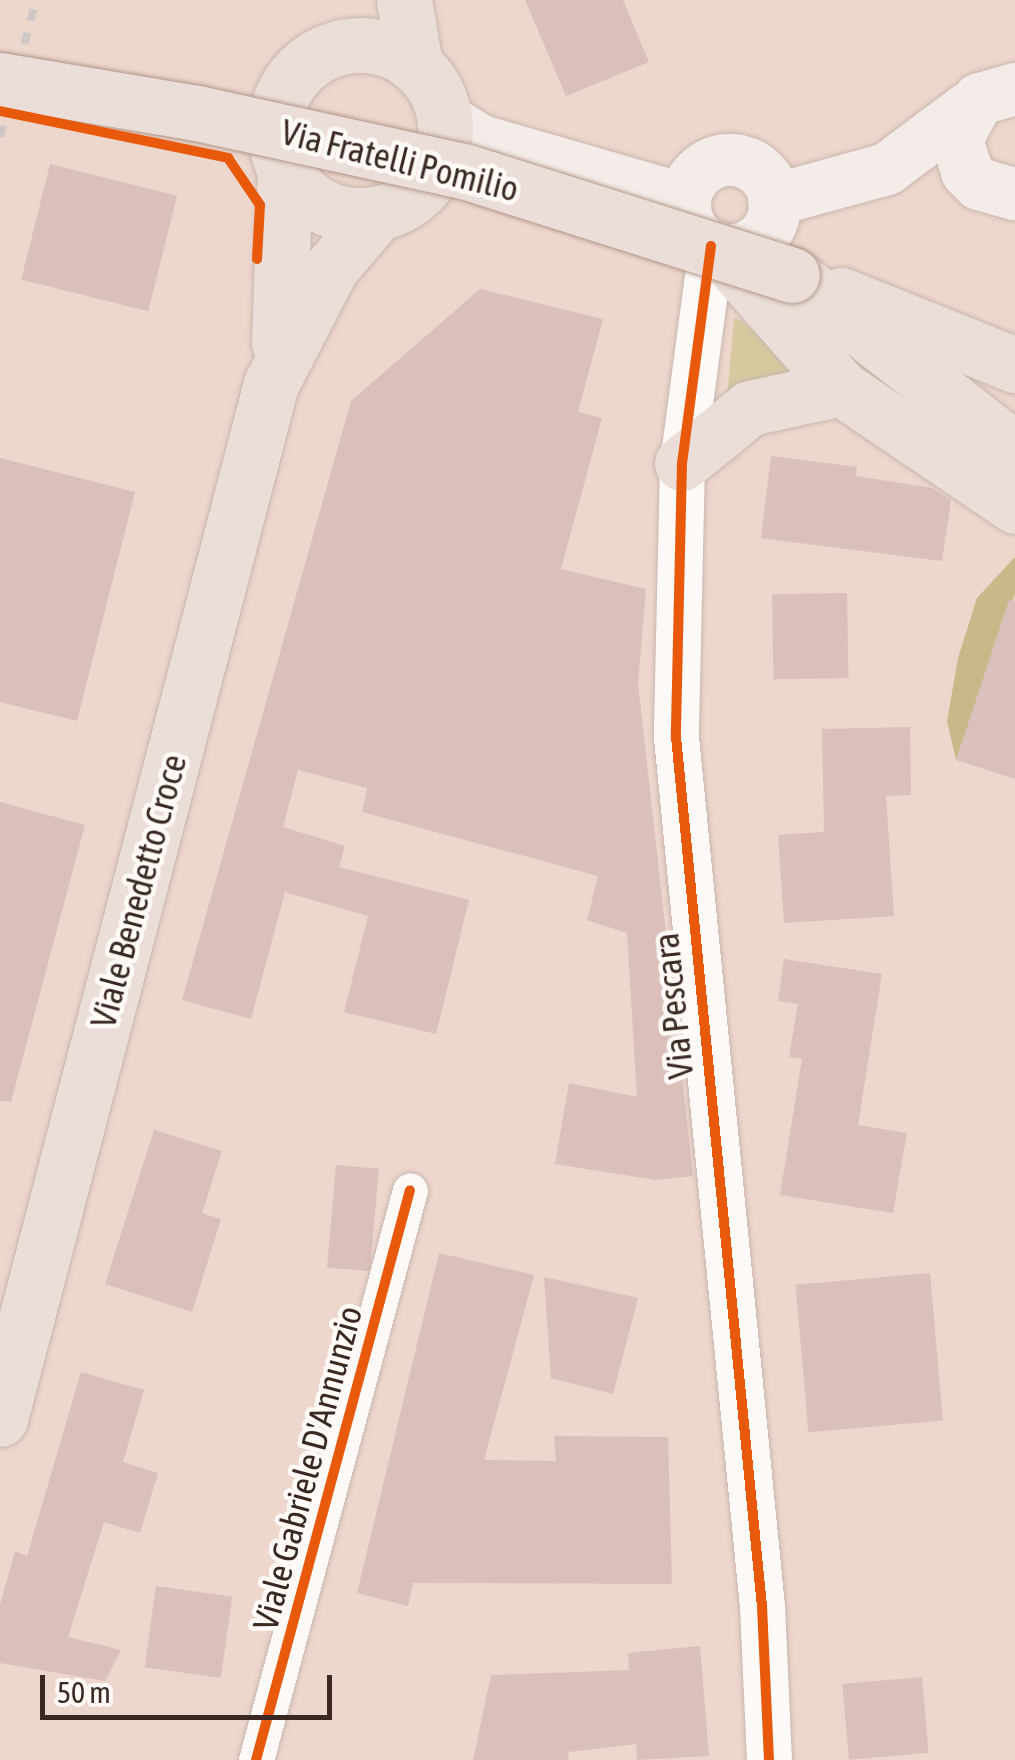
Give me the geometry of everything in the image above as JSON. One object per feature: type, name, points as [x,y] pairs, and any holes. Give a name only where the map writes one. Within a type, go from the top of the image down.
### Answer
[{"type":"main road","points":[[278,364],[285,170],[276,114],[295,75],[321,54],[358,0]]},
{"type":"main road","points":[[404,0],[415,64],[440,99],[456,139]]},
{"type":"main road","points":[[321,54],[370,45],[415,64]]},
{"type":"main road","name":"Via Fratelli Pomilio","points":[[0,80],[197,113],[464,171],[792,275],[1008,360]]},
{"type":"main road","points":[[774,200],[855,182],[918,152],[993,98]]},
{"type":"main road","points":[[993,98],[957,139],[966,172],[997,189]]},
{"type":"main road","points":[[456,139],[685,200]]},
{"type":"main road","points":[[278,364],[331,268],[378,213],[417,193],[456,139]]},
{"type":"main road","points":[[715,247],[760,239],[774,200],[762,174],[735,160],[696,174],[685,200],[690,227],[715,247],[841,388],[1015,506]]},
{"type":"main road","points":[[285,170],[325,207],[378,213]]},
{"type":"main road","points":[[855,182],[997,189]]},
{"type":"main road","points":[[792,275],[1015,450]]},
{"type":"main road","name":"Viale Benedetto Croce","points":[[0,1420],[278,364]]},
{"type":"main road","points":[[682,464],[720,427],[750,408],[784,396],[841,388]]},
{"type":"street","name":"Via Pescara","points":[[715,247],[682,464],[676,737],[762,1606],[768,1760]]},
{"type":"street","name":"Viale Gabriele D'Annunzio","points":[[256,1760],[410,1190]]},
{"type":"shaded area","points":[[734,318],[741,321],[812,374],[727,398]]},
{"type":"shaded area","points":[[1015,557],[1015,594],[956,760],[947,721],[958,658],[977,598]]},
{"type":"building","points":[[525,0],[623,0],[649,62],[566,96]]},
{"type":"building","points":[[50,164],[177,196],[148,311],[21,279]]},
{"type":"building","points":[[480,289],[603,319],[578,412],[602,418],[561,569],[646,589],[638,683],[693,1176],[656,1180],[555,1164],[569,1083],[637,1097],[627,933],[587,920],[598,876],[362,812],[367,788],[298,770],[283,827],[345,846],[339,867],[469,900],[436,1034],[344,1012],[368,916],[285,892],[251,1019],[182,1000],[351,401]]},
{"type":"building","points":[[771,456],[857,467],[856,476],[932,488],[951,500],[942,561],[761,538]]},
{"type":"building","points":[[0,458],[135,492],[77,721],[0,702]]},
{"type":"building","points":[[847,593],[848,678],[773,679],[772,594]]},
{"type":"building","points":[[1009,600],[1015,601],[1015,779],[956,760]]},
{"type":"building","points":[[910,727],[911,795],[886,796],[894,916],[784,923],[778,835],[824,832],[822,729]]},
{"type":"building","points":[[0,802],[85,825],[11,1102],[0,1101]]},
{"type":"building","points":[[784,959],[882,974],[858,1125],[907,1133],[893,1213],[780,1195],[802,1059],[789,1057],[798,1004],[778,1001]]},
{"type":"building","points":[[154,1130],[222,1151],[202,1213],[221,1219],[192,1312],[105,1284]]},
{"type":"building","points":[[336,1165],[379,1169],[370,1271],[327,1268]]},
{"type":"building","points":[[439,1253],[534,1275],[484,1460],[556,1461],[554,1436],[668,1437],[672,1584],[413,1583],[408,1606],[357,1593]]},
{"type":"building","points":[[930,1273],[943,1420],[808,1432],[796,1285]]},
{"type":"building","points":[[544,1277],[638,1298],[613,1394],[551,1378]]},
{"type":"building","points":[[81,1372],[144,1390],[123,1462],[158,1473],[140,1533],[104,1522],[68,1637],[121,1650],[105,1681],[0,1663],[0,1605],[15,1551],[27,1556]]},
{"type":"building","points":[[156,1586],[232,1597],[221,1678],[145,1667]]},
{"type":"building","points":[[700,1646],[709,1756],[637,1760],[636,1744],[569,1752],[568,1760],[473,1760],[491,1675],[629,1670],[628,1653]]},
{"type":"building","points":[[922,1677],[929,1753],[849,1760],[842,1684]]},
{"type":"railway","points":[[0,137],[36,0]]},
{"type":"cycle path","points":[[0,111],[228,158],[260,205],[257,259]]},
{"type":"cycle path","points":[[711,246],[682,463],[676,737],[762,1606],[769,1760]]},
{"type":"cycle path","points":[[256,1760],[410,1190]]}]
